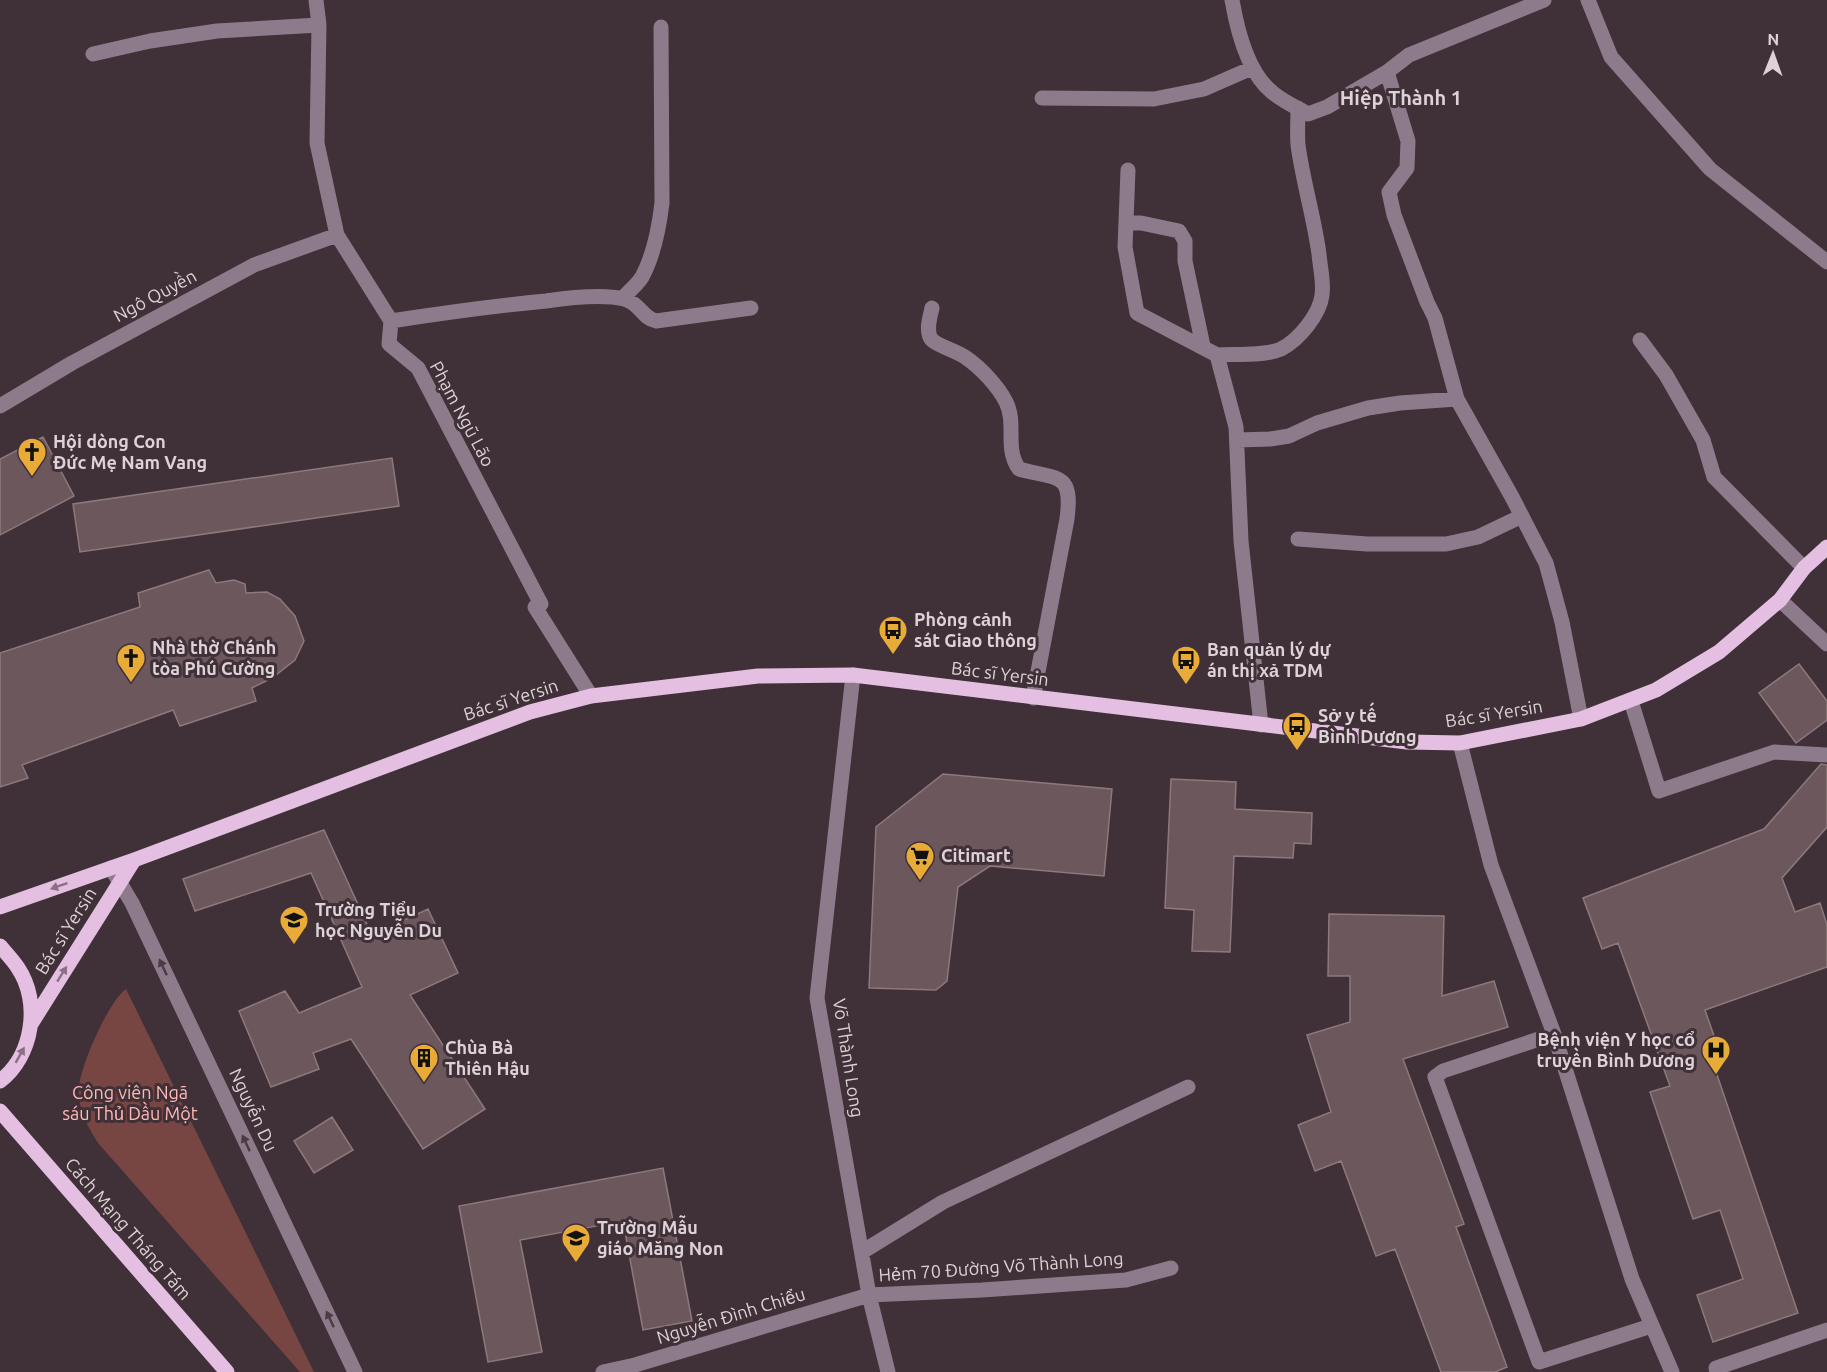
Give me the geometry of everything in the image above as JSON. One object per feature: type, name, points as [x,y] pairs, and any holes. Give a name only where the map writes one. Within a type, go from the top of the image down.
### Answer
[{"type":"main road","name":"Bác sĩ Yersin","points":[[0,907],[134,860],[530,712],[591,696],[758,676],[853,675],[1407,742],[1460,743],[1581,719],[1656,690],[1719,652],[1780,600],[1804,568],[1827,547]]},
{"type":"main road","name":"Bác sĩ Yersin","points":[[31,1024],[134,860]]},
{"type":"main road","points":[[0,946],[19,969],[30,995],[31,1024],[23,1052],[7,1076],[0,1081]]},
{"type":"main road","name":"Cách Mạng Tháng Tám","points":[[0,1111],[227,1372]]},
{"type":"street","name":"Phạm Ngũ Lão","points":[[316,0],[319,25],[317,143],[336,235],[391,321],[389,344],[418,368],[541,604],[535,607],[591,696]]},
{"type":"street","points":[[1232,0],[1235,18],[1252,68],[1271,92],[1308,114],[1327,107],[1387,72],[1409,55],[1544,0]]},
{"type":"street","points":[[1588,0],[1611,57],[1710,169],[1827,262]]},
{"type":"street","points":[[93,54],[150,41],[217,31],[319,25]]},
{"type":"street","points":[[623,298],[640,279],[648,262],[660,223],[662,203],[661,27]]},
{"type":"street","points":[[1042,98],[1154,99],[1204,89],[1252,68]]},
{"type":"street","points":[[1387,72],[1408,141],[1407,168],[1389,192],[1394,215],[1435,318],[1457,399],[1546,562],[1562,622],[1581,719]]},
{"type":"street","points":[[1128,170],[1125,247],[1137,313],[1217,354],[1281,349],[1294,339],[1310,321],[1320,306],[1323,293],[1316,235],[1298,144],[1298,108]]},
{"type":"street","points":[[1127,223],[1179,231],[1185,241],[1185,261],[1203,346]]},
{"type":"street","name":"Ngô Quyền","points":[[0,406],[72,363],[254,265],[336,235]]},
{"type":"street","points":[[391,321],[477,308],[577,297],[623,298],[636,304],[649,320],[656,321],[751,308]]},
{"type":"street","points":[[932,308],[928,330],[932,340],[966,357],[1006,402],[1010,416],[1012,460],[1020,470],[1058,478],[1068,487],[1070,500],[1067,519],[1034,698]]},
{"type":"street","points":[[1640,340],[1666,375],[1704,440],[1714,477],[1804,568]]},
{"type":"street","points":[[1217,354],[1236,427],[1241,541],[1261,725]]},
{"type":"street","points":[[1237,440],[1289,436],[1317,423],[1368,408],[1457,399]]},
{"type":"street","points":[[1298,539],[1341,540],[1367,544],[1446,544],[1478,537],[1522,516]]},
{"type":"street","points":[[1780,600],[1827,644]]},
{"type":"street","name":"Võ Thành Long","points":[[853,675],[817,998],[869,1295],[888,1372]]},
{"type":"street","points":[[1631,701],[1659,791],[1774,752],[1827,755]]},
{"type":"street","points":[[1460,743],[1491,865],[1554,1034],[1632,1279],[1672,1372]]},
{"type":"street","name":"Nguyễn Du","points":[[111,868],[132,903],[355,1372]]},
{"type":"street","points":[[1554,1034],[1443,1071],[1435,1077],[1539,1362],[1651,1326]]},
{"type":"street","points":[[861,1252],[943,1202],[1188,1088]]},
{"type":"street","name":"Hẻm 70 Đường Võ Thành Long","points":[[869,1295],[1126,1280],[1171,1268]]},
{"type":"street","name":"Nguyễn Đình Chiểu","points":[[603,1372],[636,1369],[869,1295]]},
{"type":"street","points":[[1717,1372],[1716,1368],[1827,1330]]},
{"type":"green space","name":"Công viên Ngã sáu Thủ Dầu Một","points":[[126,989],[314,1372],[300,1372],[98,1143],[87,1124],[81,1110],[79,1095],[81,1077],[104,1020],[111,1007]]},
{"type":"building","name":"Hội dòng Con Đức Mẹ Nam Vang","points":[[43,437],[74,496],[0,535],[0,459]]},
{"type":"building","points":[[392,458],[399,506],[80,552],[73,504]]},
{"type":"building","name":"Nhà thờ Chánh tòa Phú Cường","points":[[209,570],[216,583],[234,580],[245,584],[246,593],[267,592],[280,599],[295,616],[304,641],[295,660],[272,678],[252,688],[256,701],[180,726],[173,710],[22,765],[28,778],[0,787],[0,653],[140,607],[138,593]]},
{"type":"building","points":[[1799,664],[1827,701],[1827,720],[1796,743],[1759,693]]},
{"type":"building","points":[[1821,764],[1827,765],[1827,827],[1782,878],[1795,912],[1820,903],[1827,925],[1827,967],[1705,1010],[1721,1056],[1712,1060],[1798,1313],[1713,1342],[1697,1295],[1743,1279],[1720,1210],[1693,1219],[1650,1092],[1670,1086],[1618,943],[1602,949],[1583,898],[1764,829]]},
{"type":"building","name":"Citimart","points":[[943,774],[1112,789],[1104,876],[990,866],[958,887],[947,981],[936,990],[869,988],[876,827]]},
{"type":"building","points":[[1171,779],[1236,782],[1235,809],[1312,813],[1311,844],[1294,843],[1293,858],[1234,856],[1230,952],[1192,951],[1194,910],[1165,908]]},
{"type":"building","points":[[324,830],[372,935],[428,909],[458,973],[410,995],[485,1109],[423,1149],[351,1039],[313,1053],[319,1069],[271,1087],[239,1011],[285,991],[299,1013],[362,987],[311,873],[195,911],[183,879]]},
{"type":"building","points":[[1329,914],[1444,916],[1442,996],[1494,981],[1508,1027],[1403,1059],[1464,1224],[1456,1227],[1507,1367],[1495,1372],[1441,1372],[1395,1249],[1376,1256],[1341,1161],[1315,1171],[1298,1125],[1331,1112],[1307,1035],[1350,1022],[1350,976],[1328,976]]},
{"type":"building","points":[[332,1117],[353,1150],[314,1173],[294,1141]]},
{"type":"building","points":[[663,1168],[692,1321],[643,1330],[623,1221],[520,1240],[542,1352],[488,1362],[459,1206]]},
{"type":"place","name":"Hội dòng Con Đức Mẹ Nam Vang","points":[[32,478]]},
{"type":"place","name":"Phòng cảnh sát Giao thông","points":[[893,656]]},
{"type":"place","name":"Nhà thờ Chánh tòa Phú Cường","points":[[131,684]]},
{"type":"place","name":"Ban quản lý dự án thị xả TDM","points":[[1186,686]]},
{"type":"place","name":"Sở y tế Bình Dương","points":[[1297,752]]},
{"type":"place","name":"Citimart","points":[[920,882]]},
{"type":"place","name":"Trường Tiểu học Nguyễn Du","points":[[294,946]]},
{"type":"place","name":"Bệnh viện Y học cổ truyền Bình Dương","points":[[1716,1076]]},
{"type":"place","name":"Chùa Bà Thiên Hậu","points":[[424,1084]]},
{"type":"place","name":"Trường Mẫu giáo Măng Non","points":[[576,1264]]},
{"type":"district","name":"Hiệp Thành 1","points":[[1401,98]]}]
